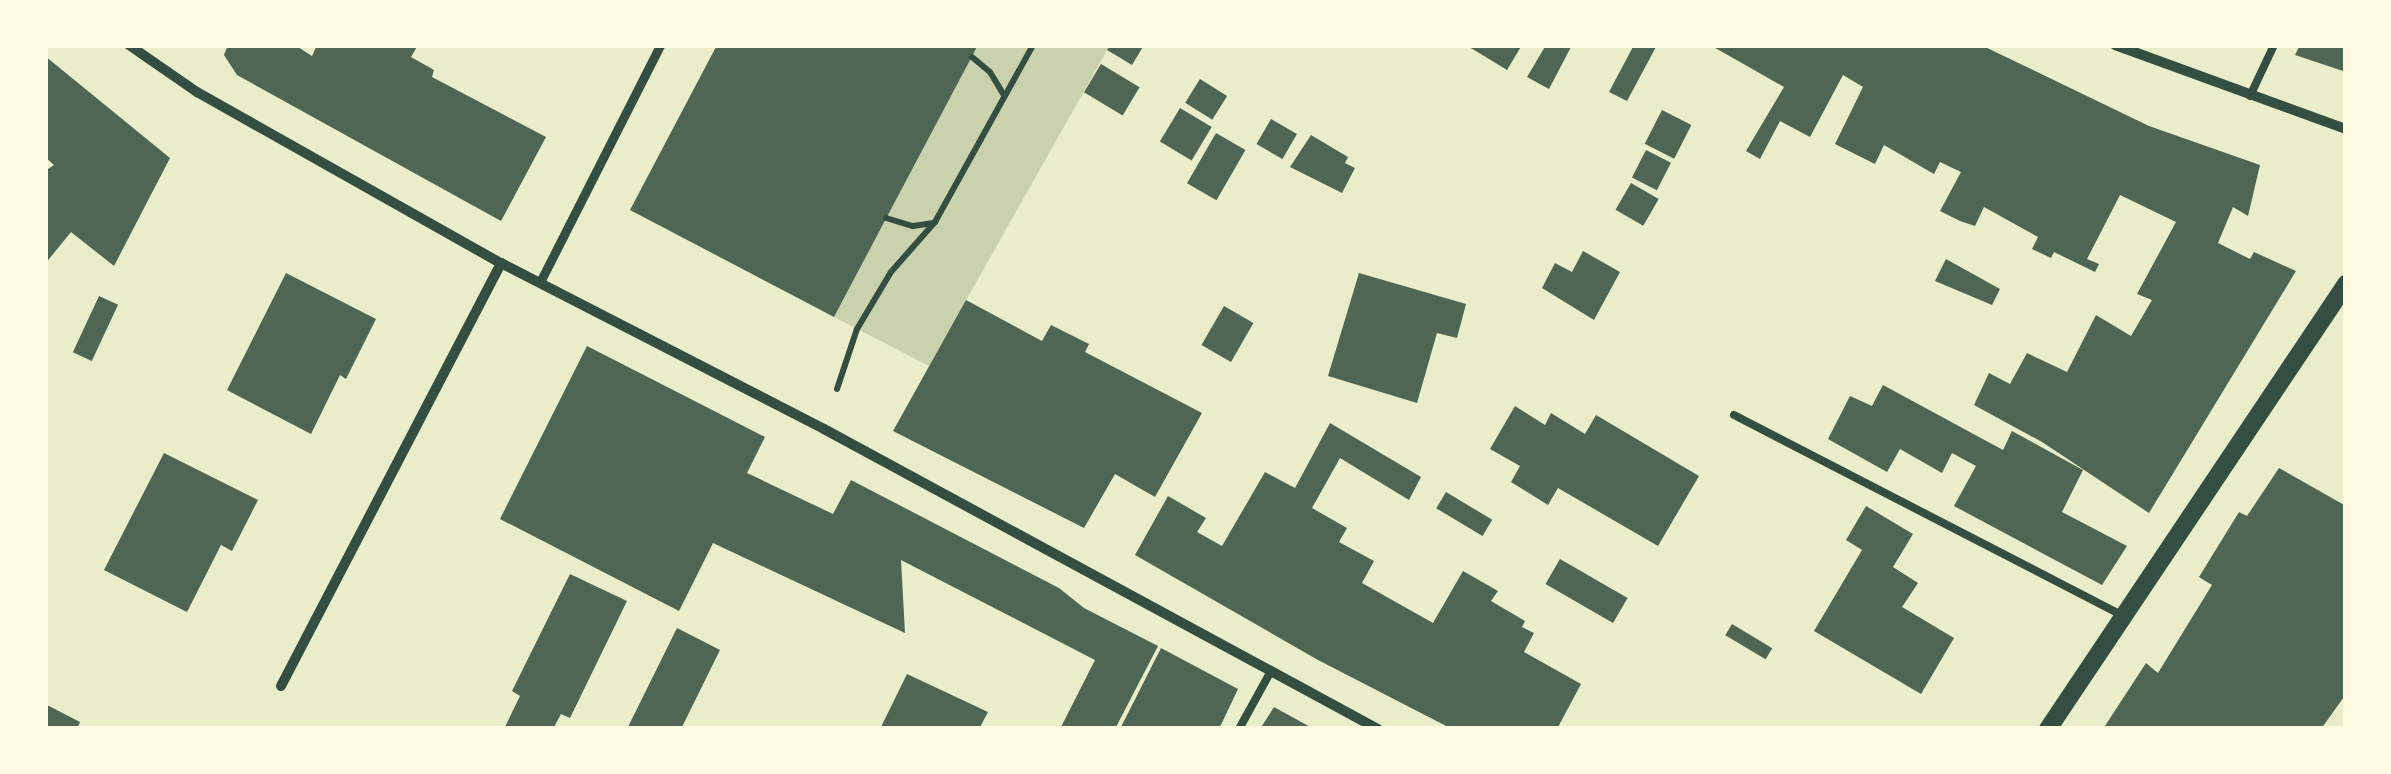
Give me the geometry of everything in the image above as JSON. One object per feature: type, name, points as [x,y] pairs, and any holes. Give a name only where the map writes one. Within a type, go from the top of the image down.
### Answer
[{"type":"street","points":[[129,45],[196,92],[501,262],[824,429],[1378,729]]},
{"type":"street","points":[[540,282],[660,45]]},
{"type":"street","points":[[2115,45],[2346,129]]},
{"type":"street","points":[[280,686],[501,262]]},
{"type":"street","points":[[2048,729],[2346,284]]},
{"type":"lane","points":[[2250,96],[2274,45]]},
{"type":"lane","points":[[1734,415],[2125,618]]},
{"type":"lane","points":[[1240,729],[1271,672]]},
{"type":"path","points":[[824,429],[857,329],[890,272],[935,222],[1033,45]]},
{"type":"path","points":[[972,57],[990,72],[1004,95]]},
{"type":"path","points":[[886,218],[912,226],[935,222]]},
{"type":"green space","points":[[978,45],[1110,45],[929,366],[834,317]]},
{"type":"building","points":[[228,45],[295,45],[312,56],[317,45],[418,45],[411,57],[434,70],[432,77],[546,137],[501,221],[237,75],[224,55]]},
{"type":"building","points":[[717,45],[978,45],[834,317],[630,210]]},
{"type":"building","points":[[1110,45],[1144,45],[1132,65],[1107,50]]},
{"type":"building","points":[[1466,45],[1522,45],[1507,70]]},
{"type":"building","points":[[1546,45],[1572,45],[1549,89],[1527,77]]},
{"type":"building","points":[[1634,45],[1657,45],[1627,101],[1609,92]]},
{"type":"building","points":[[1710,45],[1981,45],[2149,126],[2260,165],[2248,216],[2233,207],[2218,243],[2250,259],[2254,252],[2296,271],[2149,513],[2042,442],[1974,405],[1989,373],[2010,384],[2027,353],[2067,372],[2096,315],[2131,336],[2152,300],[2137,294],[2176,222],[2120,195],[2087,259],[2099,264],[2095,272],[2054,252],[2051,258],[2032,249],[2038,237],[1984,207],[1975,226],[1960,221],[1940,211],[1961,172],[1940,162],[1934,174],[1884,145],[1875,164],[1835,144],[1863,87],[1843,75],[1810,137],[1780,121],[1760,159],[1746,151],[1784,87]]},
{"type":"building","points":[[2300,45],[2346,45],[2346,72],[2295,55]]},
{"type":"building","points":[[45,56],[170,158],[114,266],[71,232],[45,264],[45,171],[54,165],[45,157]]},
{"type":"building","points":[[1101,64],[1140,87],[1123,115],[1084,92]]},
{"type":"building","points":[[1200,79],[1227,96],[1212,120],[1185,103]]},
{"type":"building","points":[[1180,108],[1212,127],[1192,160],[1160,141]]},
{"type":"building","points":[[1662,110],[1691,125],[1674,159],[1645,144]]},
{"type":"building","points":[[1271,119],[1297,134],[1282,159],[1256,144]]},
{"type":"building","points":[[1216,133],[1245,150],[1216,200],[1187,183]]},
{"type":"building","points":[[1311,135],[1348,157],[1345,163],[1355,168],[1342,193],[1290,167]]},
{"type":"building","points":[[1646,150],[1671,163],[1657,190],[1632,178]]},
{"type":"building","points":[[1631,183],[1659,199],[1643,226],[1616,210]]},
{"type":"building","points":[[1583,251],[1620,272],[1594,320],[1542,288],[1555,263],[1572,272]]},
{"type":"building","points":[[1946,259],[2000,289],[1992,305],[1935,281]]},
{"type":"building","points":[[286,273],[376,319],[346,379],[340,375],[311,434],[227,390]]},
{"type":"building","points":[[1359,273],[1466,304],[1457,338],[1437,333],[1417,403],[1328,376]]},
{"type":"building","points":[[99,296],[118,305],[92,361],[73,352]]},
{"type":"building","points":[[966,300],[1042,341],[1051,325],[1089,344],[1085,352],[1202,413],[1155,497],[1115,474],[1084,528],[893,431]]},
{"type":"building","points":[[1224,306],[1253,323],[1231,362],[1202,345]]},
{"type":"building","points":[[587,346],[765,437],[747,473],[833,514],[851,480],[1059,588],[1084,608],[1158,646],[1115,729],[1060,729],[1095,660],[901,560],[905,633],[713,543],[679,611],[500,519]]},
{"type":"building","points":[[1883,385],[2003,450],[2012,431],[2083,470],[2062,512],[2127,546],[2102,585],[1954,506],[1976,466],[1952,453],[1942,473],[1900,449],[1887,472],[1828,439],[1850,396],[1872,406]]},
{"type":"building","points":[[1515,406],[1545,425],[1551,413],[1585,434],[1596,415],[1699,476],[1658,546],[1558,488],[1548,505],[1511,482],[1520,466],[1490,449]]},
{"type":"building","points":[[1330,423],[1421,477],[1409,500],[1340,458],[1312,508],[1347,528],[1339,542],[1374,561],[1362,583],[1433,623],[1463,571],[1498,591],[1491,601],[1525,621],[1522,627],[1534,633],[1524,652],[1581,684],[1557,729],[1452,729],[1318,660],[1135,555],[1168,496],[1206,518],[1197,532],[1222,546],[1265,472],[1295,488]]},
{"type":"building","points":[[164,453],[258,500],[232,551],[221,545],[187,612],[104,570]]},
{"type":"building","points":[[2279,468],[2346,506],[2346,694],[2321,729],[2103,729],[2146,663],[2158,673],[2212,585],[2199,577],[2239,512],[2247,516]]},
{"type":"building","points":[[1446,492],[1492,520],[1483,536],[1436,508]]},
{"type":"building","points":[[1866,506],[1913,534],[1893,567],[1918,583],[1902,607],[1954,638],[1921,694],[1814,631],[1862,550],[1846,540]]},
{"type":"building","points":[[1560,559],[1628,598],[1613,623],[1546,584]]},
{"type":"building","points":[[570,574],[627,601],[570,718],[561,714],[553,729],[504,729],[520,696],[512,691]]},
{"type":"building","points":[[1732,624],[1772,648],[1766,659],[1725,635]]},
{"type":"building","points":[[677,628],[720,650],[681,729],[627,729]]},
{"type":"building","points":[[1161,648],[1238,689],[1219,729],[1120,729]]},
{"type":"building","points":[[907,674],[988,712],[979,729],[880,729]]},
{"type":"building","points":[[45,704],[80,722],[77,729],[45,729]]},
{"type":"building","points":[[1274,707],[1314,729],[1260,729]]}]
